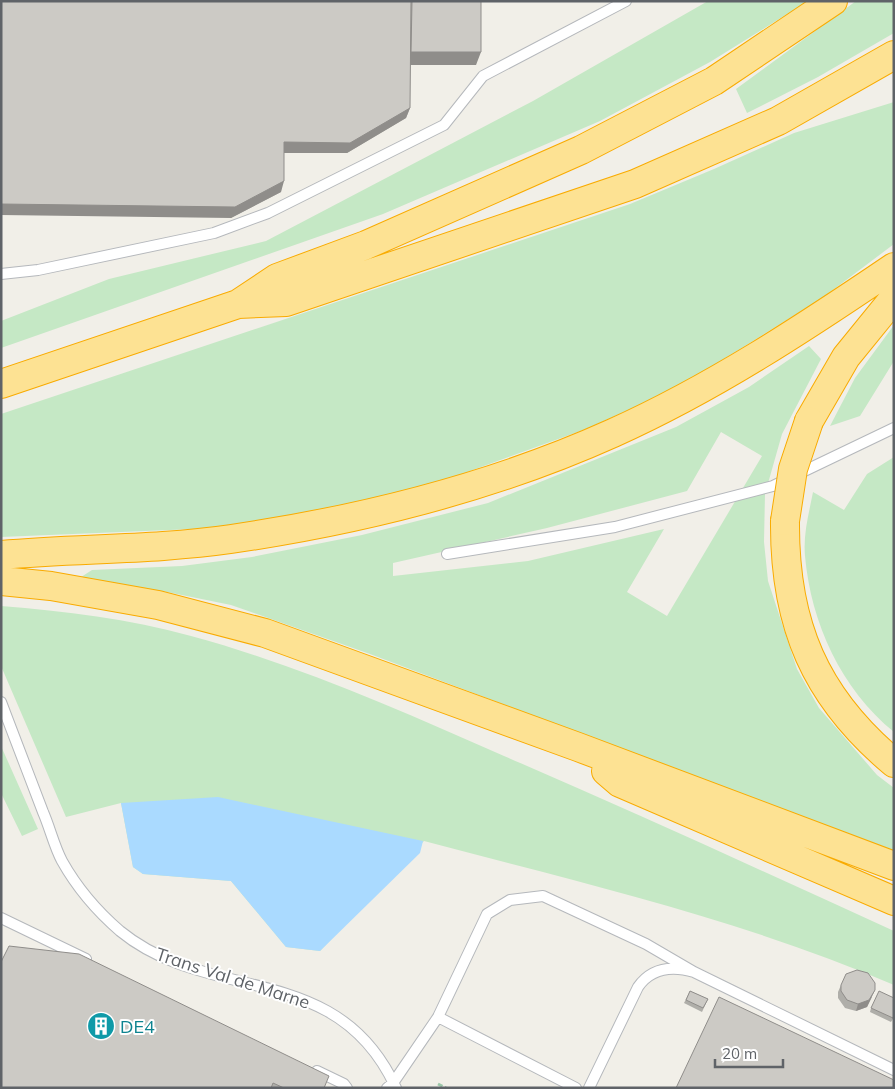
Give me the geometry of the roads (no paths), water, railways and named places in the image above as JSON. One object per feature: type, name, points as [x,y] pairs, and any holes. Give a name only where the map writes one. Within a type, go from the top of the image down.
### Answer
[{"type":"highway","points":[[244,304],[277,278],[366,245],[590,146],[714,81],[833,1]]},
{"type":"highway","points":[[1,384],[244,304],[286,302],[635,184],[778,121],[894,55]]},
{"type":"highway","points":[[1,555],[59,550],[151,547],[229,539],[310,526],[422,500],[515,472],[613,433],[757,358],[894,267]]},
{"type":"highway","points":[[894,298],[846,357],[809,421],[793,470],[785,521],[788,589],[798,630],[816,672],[839,708],[869,742],[894,763]]},
{"type":"highway","points":[[1,581],[51,586],[158,605],[265,633],[894,866]]},
{"type":"highway","points":[[578,748],[620,783],[894,901]]},
{"type":"lane","points":[[1,274],[38,270],[214,233],[268,213],[444,126],[483,76],[626,1]]},
{"type":"lane","points":[[447,554],[615,527],[773,486],[894,428]]},
{"type":"lane","name":"Trans Val de Marne","points":[[1,702],[62,861],[100,911],[142,947],[174,961],[285,992],[328,1010],[356,1031],[379,1057],[392,1086]]},
{"type":"lane","points":[[392,1086],[438,1017],[487,914],[510,900],[543,896],[646,944],[694,972],[894,1070]]},
{"type":"lane","points":[[1,918],[98,965]]},
{"type":"lane","points":[[589,1088],[632,996],[642,980],[670,968],[694,972]]},
{"type":"lane","points":[[438,1017],[576,1088]]},
{"type":"lane","points":[[308,1067],[344,1084],[346,1088]]},
{"type":"water","points":[[218,797],[423,841],[420,853],[320,951],[286,947],[231,881],[143,874],[133,867],[121,803]]},
{"type":"place","name":"DE4","points":[[101,1026]]}]
